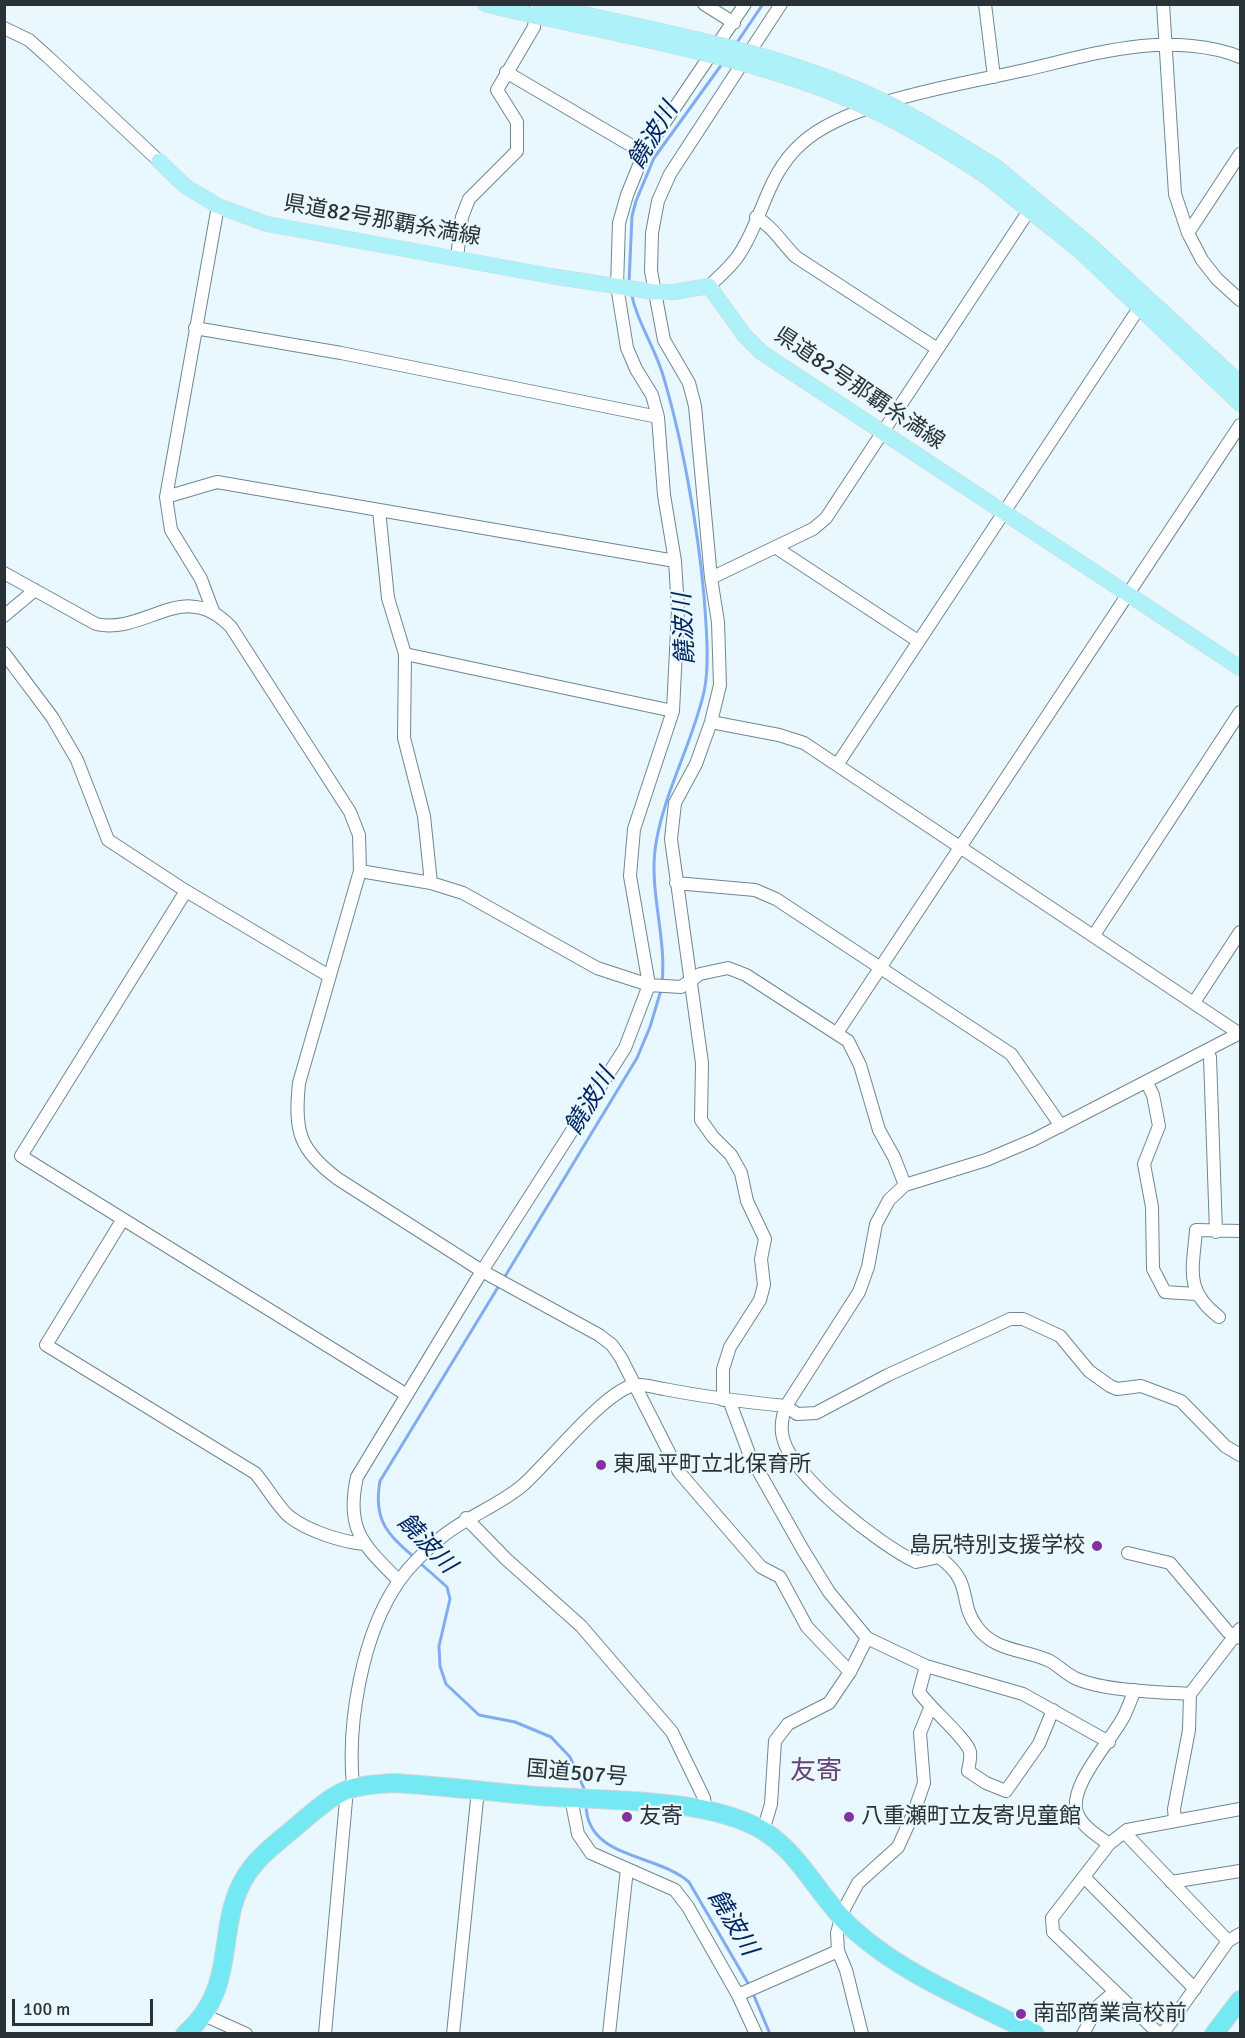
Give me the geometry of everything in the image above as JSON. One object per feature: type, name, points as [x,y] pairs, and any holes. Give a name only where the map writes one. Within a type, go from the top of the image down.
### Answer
[{"type":"highway","name":"国道507号","points":[[185,2034],[204,2015],[213,2000],[223,1970],[232,1912],[246,1875],[278,1842],[325,1803],[350,1787],[394,1783],[706,1811],[735,1818],[763,1831],[789,1854],[841,1918],[874,1948],[896,1962],[1035,2034]]},
{"type":"highway","points":[[1214,2034],[1240,2000]]},
{"type":"main road","points":[[484,4],[782,75],[842,97],[896,121],[991,172],[1080,251],[1240,404]]},
{"type":"main road","points":[[538,4],[722,46],[811,72],[915,117],[1090,245],[1240,383]]},
{"type":"main road","name":"県道82号那覇糸満線","points":[[159,161],[185,186],[218,206],[267,224],[649,291],[674,292],[709,286],[744,335],[761,352],[1240,668]]},
{"type":"street","points":[[457,257],[462,217],[469,199],[517,151],[517,122],[496,90],[534,27],[538,4]]},
{"type":"street","points":[[704,4],[734,23]]},
{"type":"street","points":[[399,1581],[364,1545],[356,1526],[351,1503],[357,1477],[625,1048],[652,985],[630,876],[634,829],[673,711],[678,609],[675,561],[664,495],[658,417],[652,395],[636,369],[627,348],[621,287],[620,224],[627,195],[644,153],[745,4]]},
{"type":"street","points":[[781,4],[670,174],[662,192],[652,233],[649,291],[664,340],[689,383],[695,406],[711,578],[718,622],[720,685],[711,722],[696,764],[675,803],[671,839],[686,984],[702,1063],[701,1120],[713,1137],[731,1155],[741,1173],[747,1201],[765,1239],[761,1259],[764,1285],[760,1300],[730,1347],[723,1369],[726,1400],[750,1456],[803,1550],[830,1592],[867,1638],[926,1666],[1023,1694],[1108,1742]]},
{"type":"street","points":[[985,4],[994,77]]},
{"type":"street","points":[[1163,4],[1175,194],[1188,233],[1212,273],[1240,300]]},
{"type":"street","points":[[4,28],[29,40],[159,161]]},
{"type":"street","points":[[709,286],[741,251],[780,168],[792,153],[817,131],[843,116],[894,101],[1104,52],[1166,45],[1197,47],[1240,57]]},
{"type":"street","points":[[506,72],[644,153]]},
{"type":"street","points":[[1188,233],[1240,154]]},
{"type":"street","points":[[218,206],[166,497],[171,530],[201,579],[213,611],[231,627],[350,812],[359,836],[360,871],[299,1083],[298,1133],[306,1150],[320,1166],[338,1179],[486,1272],[612,1345],[635,1384],[679,1472],[761,1567],[780,1577],[807,1627],[850,1672]]},
{"type":"street","points":[[711,578],[813,529],[826,518],[880,432],[1030,209]]},
{"type":"street","points":[[756,217],[770,225],[782,243],[796,257],[936,348]]},
{"type":"street","points":[[837,765],[1139,308]]},
{"type":"street","points":[[195,328],[341,353],[658,417]]},
{"type":"street","points":[[837,1033],[1240,425]]},
{"type":"street","points":[[166,497],[217,482],[675,561]]},
{"type":"street","points":[[379,510],[388,598],[405,654],[404,738],[424,816],[431,883]]},
{"type":"street","points":[[775,547],[918,641]]},
{"type":"street","points":[[4,573],[85,619],[109,627],[181,605],[213,611]]},
{"type":"street","points":[[4,616],[35,590]]},
{"type":"street","points":[[4,653],[52,717],[77,760],[108,840],[186,891],[330,976]]},
{"type":"street","points":[[405,654],[673,711]]},
{"type":"street","points":[[1094,934],[1240,712]]},
{"type":"street","points":[[711,722],[779,735],[804,743],[1240,1033],[1061,1126],[986,1160],[905,1185],[889,1200],[876,1224],[868,1267],[859,1292],[786,1406],[781,1421],[783,1439],[819,1491],[890,1549],[915,1562],[939,1557],[955,1569],[962,1581],[976,1626],[988,1638],[1007,1650],[1049,1661],[1077,1679],[1135,1690],[1190,1694]]},
{"type":"street","points":[[360,871],[431,883],[463,893],[597,968],[652,985],[686,984],[700,974],[728,968],[747,975],[837,1033],[855,1051],[879,1130],[894,1156],[905,1185]]},
{"type":"street","points":[[676,883],[755,890],[767,895],[1011,1054],[1061,1126]]},
{"type":"street","points":[[186,891],[21,1156],[407,1395]]},
{"type":"street","points":[[1195,1001],[1240,932]]},
{"type":"street","points":[[1207,1052],[1210,1057],[1216,1232]]},
{"type":"street","points":[[1146,1083],[1153,1095],[1159,1126],[1144,1164],[1152,1207],[1153,1269],[1165,1293],[1196,1294]]},
{"type":"street","points":[[123,1220],[46,1345],[255,1473],[289,1517],[343,1542],[364,1545]]},
{"type":"street","points":[[1219,1317],[1196,1294],[1193,1284],[1196,1230],[1240,1231]]},
{"type":"street","points":[[325,2034],[350,1787],[351,1737],[358,1695],[380,1615],[399,1581],[425,1552],[466,1518],[522,1486],[588,1419],[618,1393],[635,1384],[726,1400],[786,1406],[797,1414],[816,1413],[888,1375],[1010,1319],[1023,1319],[1060,1336],[1089,1371],[1110,1386],[1117,1389],[1141,1386],[1181,1401],[1225,1446],[1240,1455]]},
{"type":"street","points":[[466,1518],[506,1559],[581,1626],[672,1732],[704,1798],[706,1811]]},
{"type":"street","points":[[1128,1553],[1170,1563],[1228,1632],[1239,1634],[1190,1694],[1189,1730],[1174,1809],[1175,1821]]},
{"type":"street","points":[[763,1831],[771,1804],[775,1741],[788,1724],[829,1703],[850,1672],[867,1638]]},
{"type":"street","points":[[926,1666],[919,1692],[930,1708],[964,1739],[970,1751],[968,1771],[986,1784],[1006,1791],[1039,1744],[1053,1710]]},
{"type":"street","points":[[1108,1844],[1088,1828],[1077,1814],[1077,1795],[1084,1777],[1124,1716],[1135,1690]]},
{"type":"street","points":[[862,2034],[846,1970],[838,1951],[837,1933],[841,1918],[858,1883],[898,1847],[914,1812],[924,1783],[920,1733],[930,1708]]},
{"type":"street","points":[[453,2034],[478,1790]]},
{"type":"street","points":[[574,1798],[578,1834],[583,1845],[591,1853],[675,1890],[688,1907],[741,1994],[756,2034]]},
{"type":"street","points":[[1240,1809],[1124,1832],[1108,1844],[1052,1918],[1053,1932],[1113,1993],[1157,2032],[1164,2032],[1228,1941],[1240,1934]]},
{"type":"street","points":[[1124,1832],[1228,1941]]},
{"type":"street","points":[[609,2034],[627,1869]]},
{"type":"street","points":[[1171,1882],[1240,1871]]},
{"type":"street","points":[[1084,1877],[1195,1989]]},
{"type":"street","points":[[741,1994],[838,1951]]},
{"type":"street","points":[[1083,2034],[1098,2006],[1113,1993]]},
{"type":"street","points":[[204,2015],[246,2034]]},
{"type":"waterway","name":"饒波川","points":[[736,44],[763,4]]},
{"type":"waterway","name":"饒波川","points":[[629,283],[632,216],[654,158],[722,64]]},
{"type":"waterway","name":"饒波川","points":[[631,292],[637,313],[662,372],[676,425],[698,541],[706,632],[707,670],[704,692],[666,804],[656,843],[654,878],[662,948],[662,983]]},
{"type":"waterway","name":"饒波川","points":[[504,1278],[637,1058],[650,1027],[661,990]]},
{"type":"waterway","name":"饒波川","points":[[415,1558],[384,1525],[379,1506],[380,1481],[500,1284]]},
{"type":"waterway","name":"饒波川","points":[[420,1563],[447,1587],[450,1599],[439,1646],[440,1666],[446,1684],[479,1715],[515,1722],[551,1737],[570,1757],[586,1793]]},
{"type":"waterway","name":"饒波川","points":[[586,1805],[589,1823],[598,1836],[610,1845],[659,1865],[689,1882],[749,1985]]},
{"type":"waterway","name":"饒波川","points":[[752,1991],[770,2034]]},
{"type":"place","name":"東風平町立北保育所","points":[[601,1465]]},
{"type":"place","name":"島尻特別支援学校","points":[[1097,1546]]},
{"type":"place","name":"友寄","points":[[627,1817]]},
{"type":"place","name":"八重瀬町立友寄児童館","points":[[849,1817]]},
{"type":"place","name":"南部商業高校前","points":[[1021,2014]]},
{"type":"district","name":"友寄","points":[[816,1772]]}]
